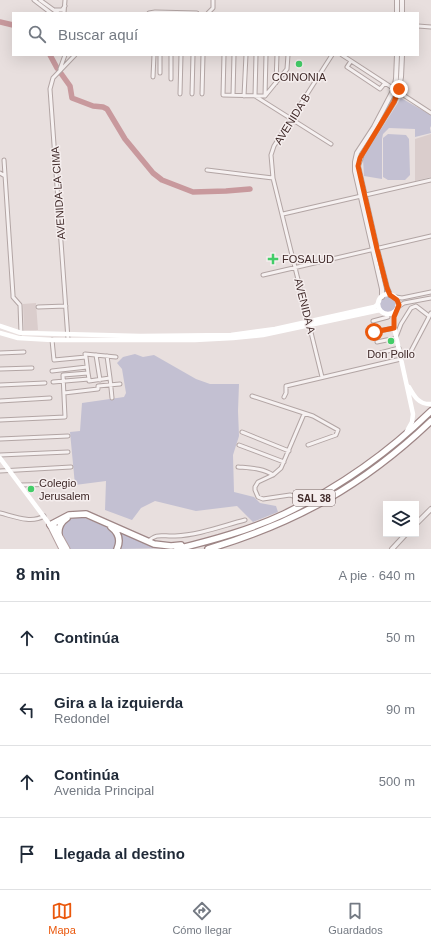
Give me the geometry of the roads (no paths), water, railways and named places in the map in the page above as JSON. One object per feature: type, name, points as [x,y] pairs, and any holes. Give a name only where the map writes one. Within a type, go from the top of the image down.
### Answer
[{"type":"highway","name":"SAL 38","points":[[177,549],[238,532],[268,521],[310,500],[341,482],[382,454],[431,411]]},
{"type":"highway","name":"SAL 38","points":[[209,549],[274,527],[303,513],[359,480],[405,445],[431,421]]},
{"type":"highway","points":[[353,474],[354,479],[359,480]]},
{"type":"highway","points":[[341,482],[345,483],[346,488]]},
{"type":"highway","points":[[53,526],[69,515],[86,514],[148,542],[171,546],[205,542],[209,549]]},
{"type":"highway","points":[[53,526],[74,515],[84,516],[110,526],[119,538],[117,549]]},
{"type":"highway","points":[[59,535],[59,530],[64,520]]},
{"type":"main road","points":[[309,323],[374,307],[380,299],[390,295],[396,297],[398,302],[394,317],[394,329],[402,359],[413,418],[409,430],[398,441]]},
{"type":"main road","points":[[380,299],[378,305],[394,329]]},
{"type":"main road","points":[[0,326],[21,333],[68,337],[231,335],[260,332],[382,312],[391,314],[397,309]]},
{"type":"main road","points":[[0,333],[18,338],[52,340],[68,337]]},
{"type":"main road","points":[[407,383],[418,400],[426,404],[431,404]]},
{"type":"main road","points":[[0,457],[53,526],[67,549]]},
{"type":"main road","points":[[53,526],[62,549]]},
{"type":"street","points":[[34,0],[52,11],[62,10],[65,6]]},
{"type":"street","points":[[40,0],[52,11]]},
{"type":"street","points":[[64,12],[65,0]]},
{"type":"street","points":[[209,12],[213,8],[213,0]]},
{"type":"street","points":[[397,0],[397,12]]},
{"type":"street","points":[[402,0],[402,12]]},
{"type":"street","points":[[155,12],[162,12]]},
{"type":"street","points":[[419,26],[431,27]]},
{"type":"street","points":[[60,69],[65,56]]},
{"type":"street","points":[[69,56],[70,60]]},
{"type":"street","name":"AVENIDA LA CIMA","points":[[68,337],[50,89],[53,78],[74,56]]},
{"type":"street","points":[[153,77],[154,56]]},
{"type":"street","points":[[160,56],[160,73]]},
{"type":"street","points":[[171,56],[171,79]]},
{"type":"street","points":[[180,94],[181,56]]},
{"type":"street","points":[[192,94],[193,56]]},
{"type":"street","points":[[202,94],[203,56]]},
{"type":"street","points":[[224,56],[223,95],[244,96],[265,96],[287,69],[288,56]]},
{"type":"street","points":[[233,95],[234,56]]},
{"type":"street","points":[[244,96],[246,56]]},
{"type":"street","points":[[255,96],[256,56]]},
{"type":"street","points":[[265,96],[266,56]]},
{"type":"street","points":[[276,83],[277,56]]},
{"type":"street","name":"AVENIDA B","points":[[271,164],[271,155],[274,146],[331,56]]},
{"type":"street","points":[[344,56],[431,113]]},
{"type":"street","points":[[390,295],[375,249],[362,195],[358,166],[360,158],[394,102],[396,90],[397,56]]},
{"type":"street","points":[[396,90],[401,77],[402,56]]},
{"type":"street","points":[[351,61],[347,67],[380,89],[385,83]]},
{"type":"street","points":[[255,96],[331,144]]},
{"type":"street","points":[[4,160],[13,297],[20,305],[21,333]]},
{"type":"street","name":"AVENIDA A","points":[[271,164],[273,178],[322,377]]},
{"type":"street","points":[[207,170],[273,178]]},
{"type":"street","points":[[0,173],[5,176]]},
{"type":"street","points":[[282,214],[431,180]]},
{"type":"street","points":[[263,275],[431,236]]},
{"type":"street","points":[[375,249],[382,289],[380,299]]},
{"type":"street","points":[[396,297],[403,298],[431,292]]},
{"type":"street","points":[[397,309],[404,303],[431,298]]},
{"type":"street","points":[[38,307],[66,306]]},
{"type":"street","points":[[377,342],[396,338],[401,324],[411,308],[416,306],[430,314],[410,352]]},
{"type":"street","points":[[373,321],[388,318]]},
{"type":"street","points":[[374,332],[394,329],[401,324]]},
{"type":"street","points":[[52,340],[54,360],[86,357]]},
{"type":"street","points":[[380,353],[399,348]]},
{"type":"street","points":[[0,353],[24,352]]},
{"type":"street","points":[[89,379],[85,354],[116,357]]},
{"type":"street","points":[[96,355],[100,380]]},
{"type":"street","points":[[107,356],[112,398]]},
{"type":"street","points":[[284,397],[286,393],[286,386],[402,359]]},
{"type":"street","points":[[52,371],[87,367]]},
{"type":"street","points":[[0,369],[32,368]]},
{"type":"street","points":[[0,420],[65,417],[63,375],[88,373]]},
{"type":"street","points":[[53,382],[89,379],[89,381],[110,378]]},
{"type":"street","points":[[0,385],[45,382]]},
{"type":"street","points":[[64,393],[98,389],[98,386],[120,384]]},
{"type":"street","points":[[252,396],[321,420],[338,430],[336,435],[308,445]]},
{"type":"street","points":[[0,401],[50,398]]},
{"type":"street","points":[[304,414],[281,468],[273,475],[256,484],[256,493],[260,498],[266,499],[290,495],[310,500]]},
{"type":"street","points":[[242,432],[289,451]]},
{"type":"street","points":[[0,439],[68,436]]},
{"type":"street","points":[[238,445],[284,462]]},
{"type":"street","points":[[0,457],[68,452]]},
{"type":"street","points":[[0,471],[71,467]]},
{"type":"street","points":[[238,467],[268,471],[273,475]]},
{"type":"street","points":[[21,486],[69,484]]},
{"type":"street","points":[[419,521],[431,509]]},
{"type":"street","points":[[0,513],[34,520],[45,517]]},
{"type":"street","points":[[148,542],[152,537],[192,535],[246,520]]},
{"type":"street","points":[[392,549],[403,537]]},
{"type":"waterway","points":[[0,22],[12,25]]},
{"type":"waterway","points":[[51,56],[57,68]]},
{"type":"waterway","points":[[60,72],[70,86],[72,98],[93,106],[107,109],[125,139],[153,173],[162,180],[193,192],[250,189]]},
{"type":"place","name":"COINONIA","points":[[299,64]]},
{"type":"place","name":"FOSALUD","points":[[273,259]]},
{"type":"place","name":"Don Pollo","points":[[391,341]]},
{"type":"place","name":"Colegio Jerusalem","points":[[31,489]]}]
